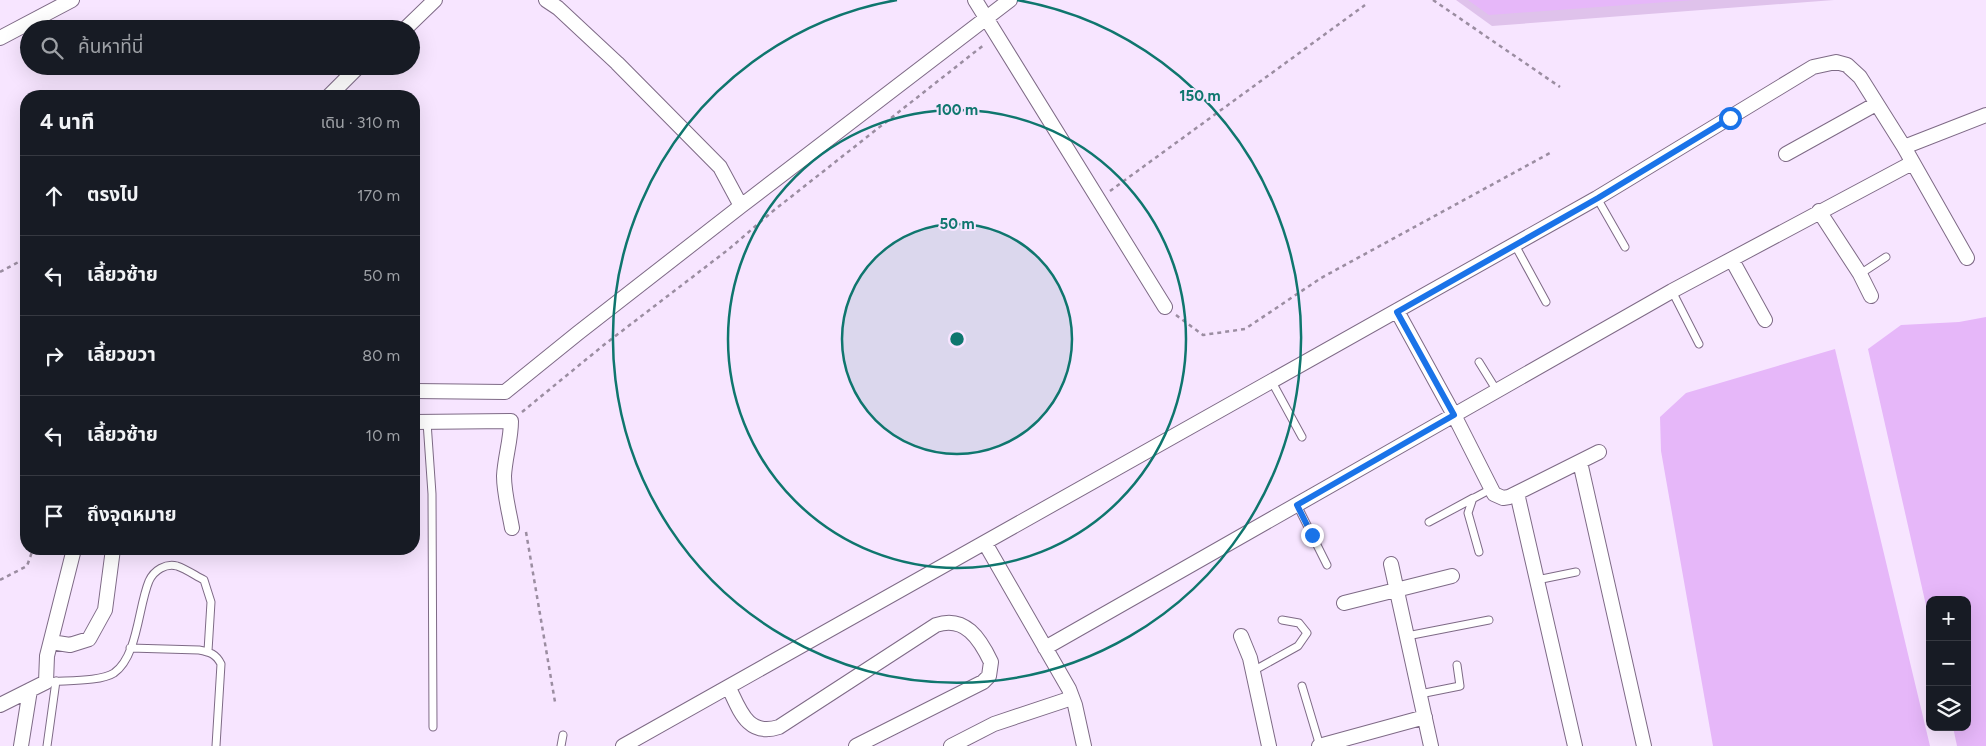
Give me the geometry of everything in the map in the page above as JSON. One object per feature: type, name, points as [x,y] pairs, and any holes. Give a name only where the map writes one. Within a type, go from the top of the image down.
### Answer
[{"type":"street","points":[[41,0],[47,13]]},
{"type":"street","points":[[34,20],[72,0]]},
{"type":"street","points":[[415,20],[435,0]]},
{"type":"street","points":[[546,0],[558,8],[617,63],[714,160],[720,167],[741,206]]},
{"type":"street","points":[[975,0],[1165,307]]},
{"type":"street","points":[[420,391],[505,392],[741,206],[1010,0]]},
{"type":"street","points":[[0,38],[20,27]]},
{"type":"street","points":[[623,746],[1598,198],[1813,67],[1836,62],[1848,65],[1860,77],[1904,146],[1967,258]]},
{"type":"street","points":[[335,90],[350,75]]},
{"type":"street","points":[[1786,154],[1876,104]]},
{"type":"street","points":[[1904,146],[1986,115]]},
{"type":"street","points":[[1045,648],[1672,291],[1912,163]]},
{"type":"street","points":[[1820,211],[1860,274],[1871,296]]},
{"type":"street","points":[[1732,260],[1765,320]]},
{"type":"street","points":[[1397,312],[1454,415],[1494,494],[1503,498],[1517,493],[1598,452]]},
{"type":"street","points":[[421,422],[511,421],[511,436],[506,456],[504,479],[512,528]]},
{"type":"street","points":[[1580,462],[1644,746]]},
{"type":"street","points":[[1517,493],[1575,746]]},
{"type":"street","points":[[985,544],[1072,698],[1084,746]]},
{"type":"street","points":[[0,706],[51,681],[47,656],[72,555]]},
{"type":"street","points":[[50,642],[70,645],[89,639],[105,610],[112,555]]},
{"type":"street","points":[[1391,564],[1431,746]]},
{"type":"street","points":[[1344,603],[1452,576]]},
{"type":"street","points":[[729,688],[742,714],[749,723],[758,728],[768,730],[779,727],[936,625],[951,622],[960,624],[975,636],[991,662],[989,676],[983,682],[856,746]]},
{"type":"street","points":[[1241,636],[1250,658],[1269,746]]},
{"type":"street","points":[[21,746],[30,690]]},
{"type":"street","points":[[951,746],[994,724],[1072,698]]},
{"type":"street","points":[[1319,746],[1425,717]]},
{"type":"lane","points":[[1598,198],[1625,247]]},
{"type":"lane","points":[[1515,245],[1546,302]]},
{"type":"lane","points":[[1860,274],[1886,257]]},
{"type":"lane","points":[[1672,291],[1699,344]]},
{"type":"lane","points":[[1480,362],[1497,391]]},
{"type":"lane","points":[[1272,382],[1302,437]]},
{"type":"lane","points":[[421,422],[432,494],[433,727]]},
{"type":"lane","points":[[1479,552],[1468,513],[1470,506],[1473,498],[1429,522],[1460,506],[1468,501],[1475,497],[1491,489]]},
{"type":"lane","points":[[1297,505],[1328,565]]},
{"type":"lane","points":[[47,746],[51,681],[105,677],[124,663],[150,580],[156,571],[167,565],[178,566],[204,580],[211,602],[208,652]]},
{"type":"lane","points":[[1537,580],[1576,572]]},
{"type":"lane","points":[[1252,672],[1298,646],[1307,633],[1299,623],[1282,620]]},
{"type":"lane","points":[[1407,636],[1489,620]]},
{"type":"lane","points":[[130,648],[208,652],[218,657],[221,664],[216,746]]},
{"type":"lane","points":[[1420,694],[1460,686],[1457,665]]},
{"type":"lane","points":[[1302,686],[1319,746]]},
{"type":"lane","points":[[561,746],[563,735]]},
{"type":"path","points":[[1433,0],[1560,87]]},
{"type":"path","points":[[1098,200],[1365,5]]},
{"type":"path","points":[[511,421],[605,344],[729,249],[773,211],[997,35]]},
{"type":"path","points":[[1165,307],[1203,334],[1245,329],[1321,278],[1550,153]]},
{"type":"path","points":[[0,272],[20,261]]},
{"type":"path","points":[[510,514],[525,525],[555,702]]},
{"type":"path","points":[[0,580],[27,566],[31,555]]},
{"type":"shaded area","points":[[1456,0],[1834,0],[1492,26]]},
{"type":"shaded area","points":[[1468,0],[1694,0],[1489,15]]},
{"type":"shaded area","points":[[1986,317],[1986,746],[1957,746],[1954,731],[1971,731],[1971,596],[1926,596],[1926,605],[1868,349],[1901,325],[1959,322]]},
{"type":"shaded area","points":[[1835,349],[1930,746],[1713,746],[1661,451],[1660,417],[1686,393]]},
{"type":"route","points":[[1312,535],[1297,505],[1454,415],[1397,312],[1598,198],[1730,118]]}]
